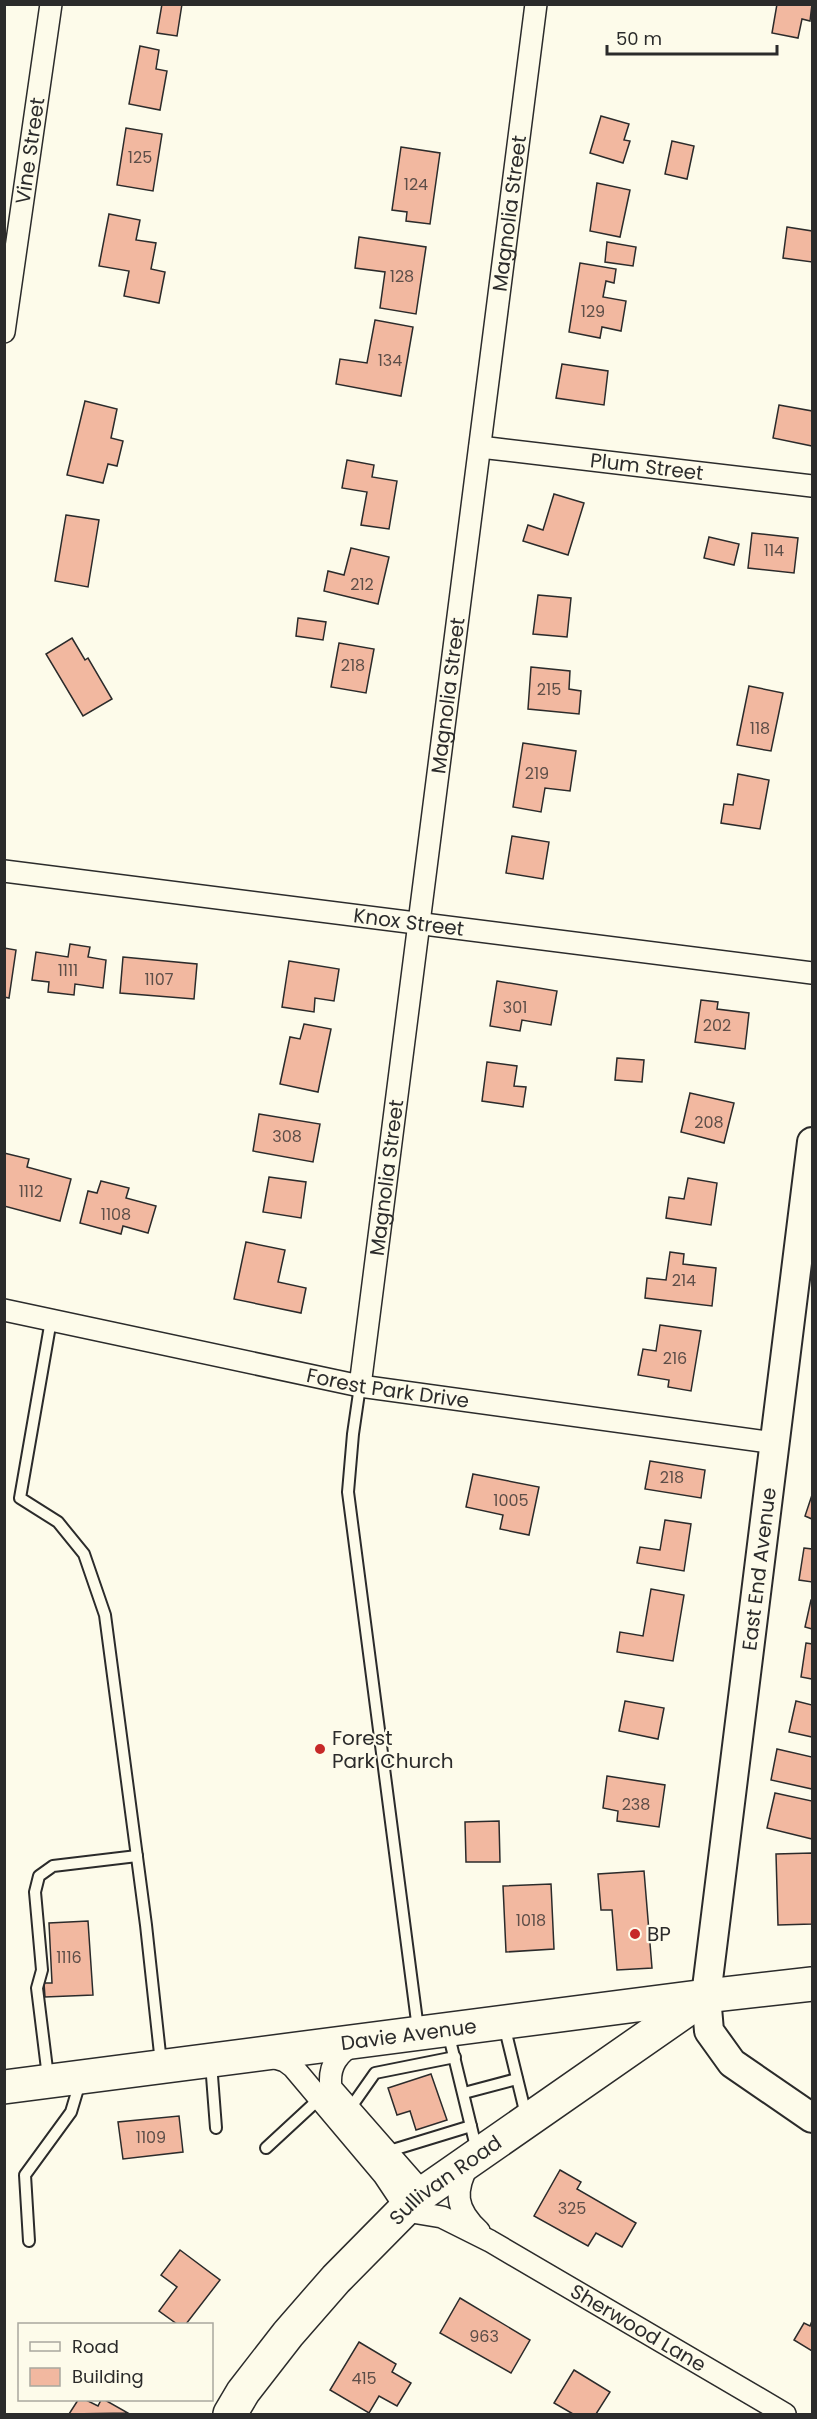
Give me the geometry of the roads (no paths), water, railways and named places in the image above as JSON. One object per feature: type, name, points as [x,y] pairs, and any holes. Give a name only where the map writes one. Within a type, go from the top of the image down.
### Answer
[{"type":"main road","name":"Davie Avenue","points":[[6,2084],[49,2081],[363,2040],[440,2040],[503,2022],[813,1984]]},
{"type":"main road","name":"Sullivan Road","points":[[230,2415],[243,2392],[288,2334],[336,2279],[473,2147],[528,2120],[706,1996]]},
{"type":"street","name":"Vine Street","points":[[4,332],[51,4]]},
{"type":"street","name":"Magnolia Street","points":[[360,1386],[536,4]]},
{"type":"street","name":"Plum Street","points":[[480,447],[813,486]]},
{"type":"street","name":"Knox Street","points":[[4,871],[813,974]]},
{"type":"street","name":"East End Avenue","points":[[813,1142],[706,1996],[709,2031],[732,2063],[813,2118]]},
{"type":"street","name":"Forest Park Drive","points":[[4,1310],[360,1386],[775,1443]]},
{"type":"street","points":[[363,2040],[342,2053],[331,2069],[331,2088],[386,2152],[415,2201]]},
{"type":"street","points":[[260,2053],[285,2061],[384,2175],[415,2201]]},
{"type":"street","name":"Sherwood Lane","points":[[473,2147],[460,2185],[460,2203],[465,2217],[490,2241]]},
{"type":"street","name":"Sherwood Lane","points":[[415,2201],[412,2212],[442,2217],[490,2241],[785,2415]]},
{"type":"lane","points":[[51,1320],[20,1497],[57,1522],[84,1554],[105,1616],[137,1856],[161,2066]]},
{"type":"lane","points":[[360,1386],[348,1492],[440,2040],[464,2093],[473,2147],[386,2152]]},
{"type":"lane","points":[[49,2081],[37,1988],[42,1970],[35,1892],[39,1876],[53,1866],[137,1856]]},
{"type":"lane","points":[[503,2022],[528,2120]]},
{"type":"lane","points":[[349,2110],[375,2073],[440,2040]]},
{"type":"lane","points":[[211,2060],[216,2128]]},
{"type":"lane","points":[[29,2241],[25,2175],[71,2112],[82,2076]]},
{"type":"lane","points":[[464,2093],[517,2079]]},
{"type":"lane","points":[[266,2148],[319,2099]]},
{"type":"place","name":"Forest Park Church","points":[[320,1749]]},
{"type":"place","name":"BP","points":[[635,1934]]}]
